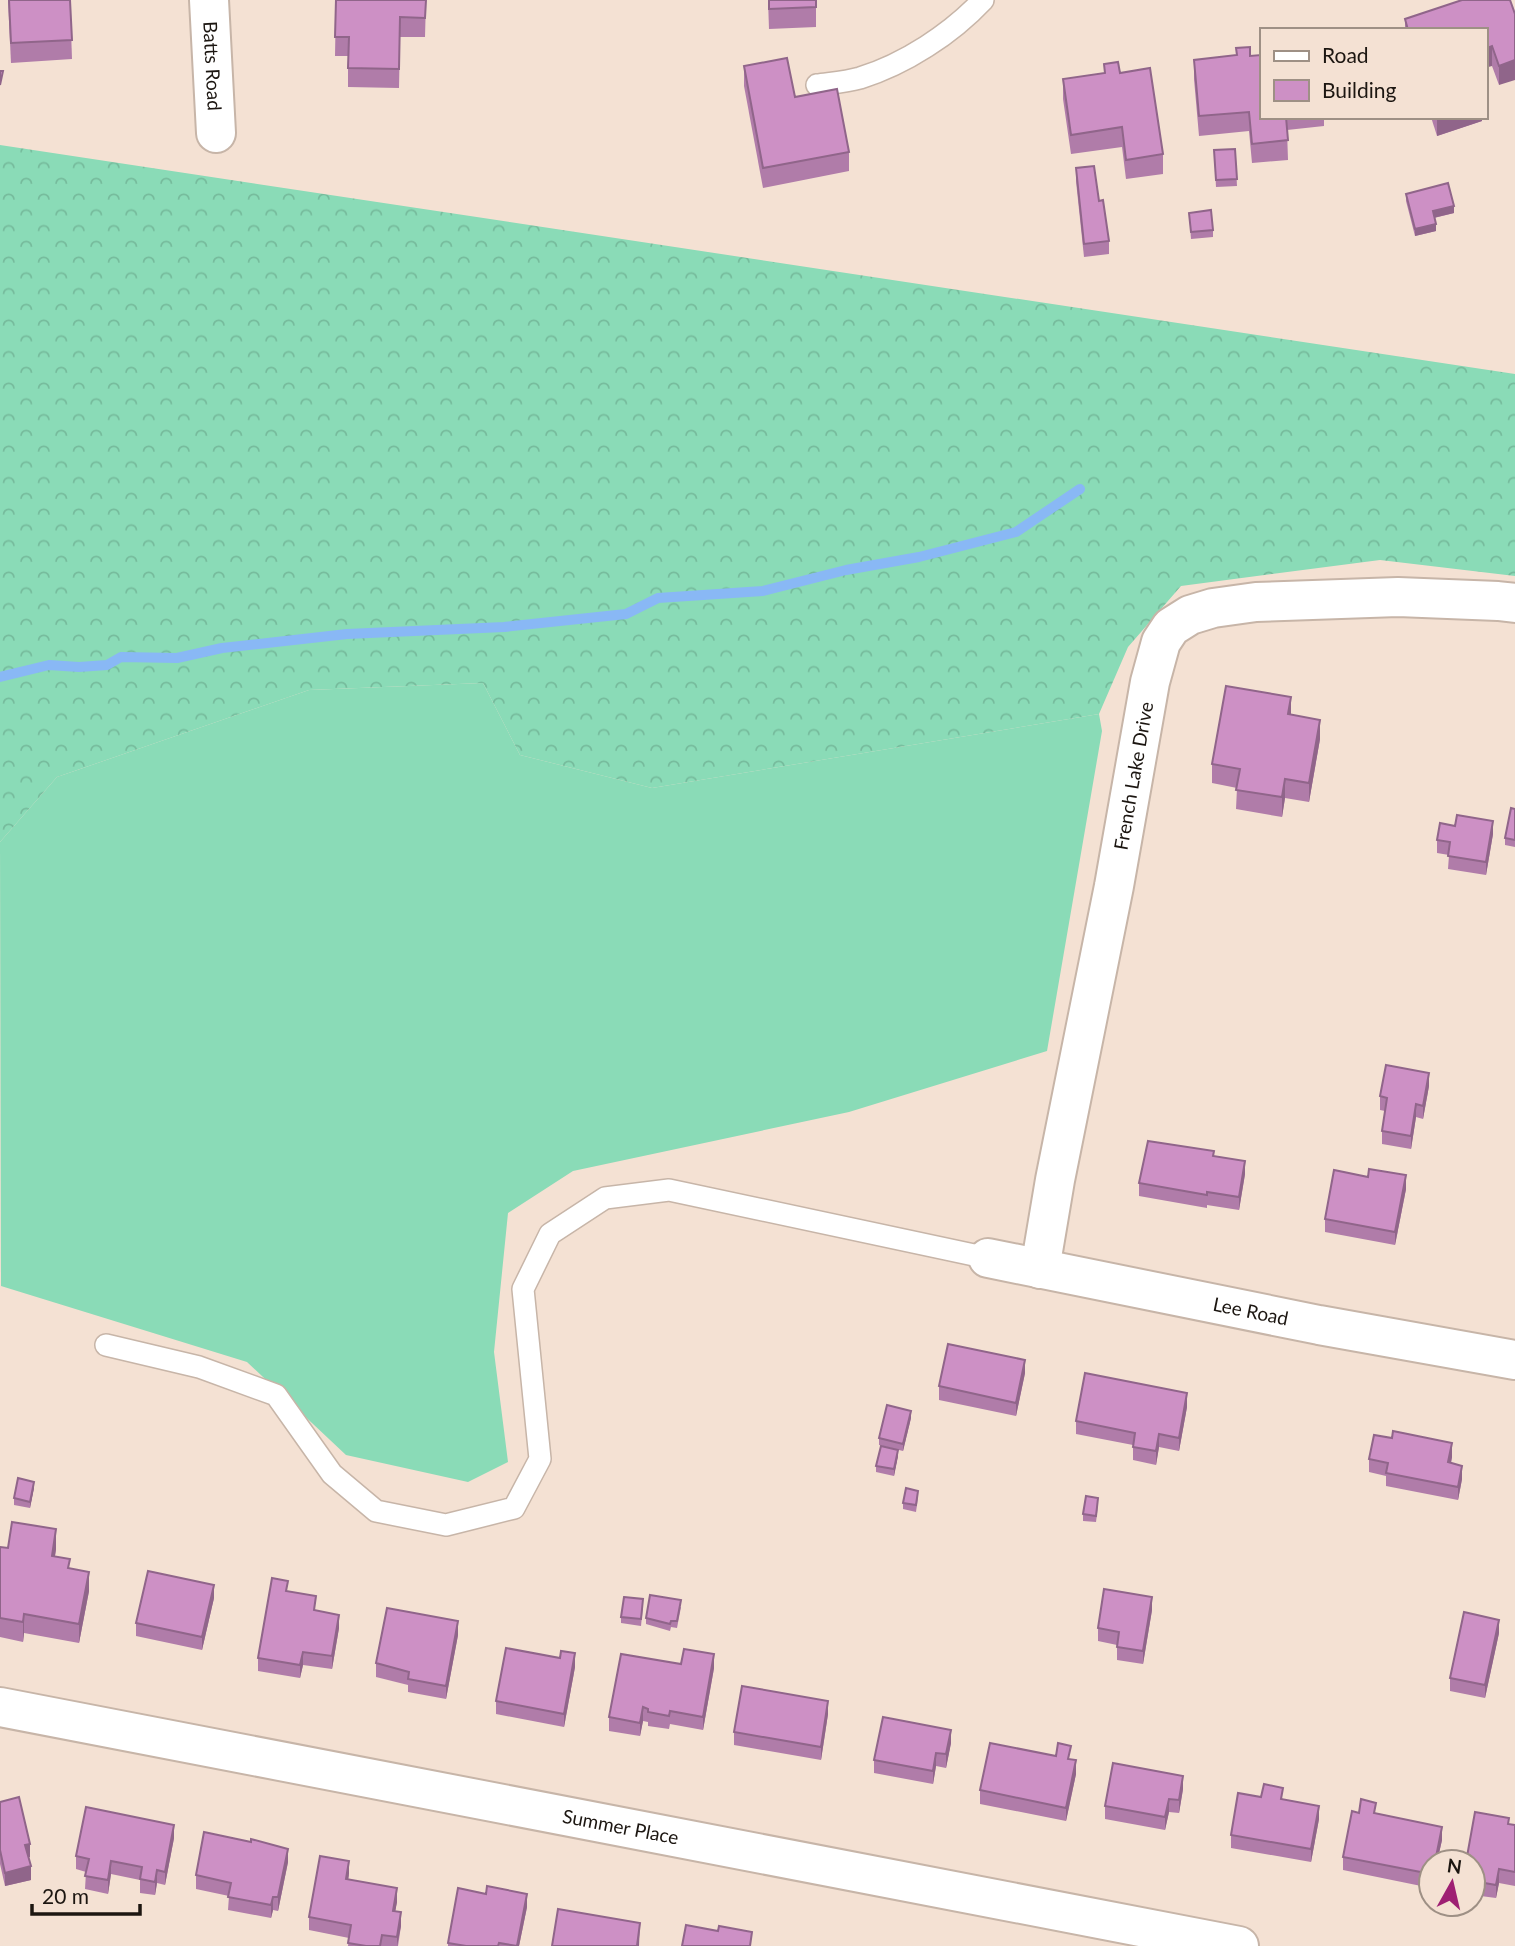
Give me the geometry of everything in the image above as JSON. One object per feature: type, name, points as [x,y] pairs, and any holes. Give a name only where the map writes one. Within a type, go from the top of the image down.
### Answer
[{"type":"street","name":"Batts Road","points":[[209,0],[216,133]]},
{"type":"street","name":"French Lake Drive","points":[[1040,1269],[1055,1180],[1114,886],[1150,682],[1161,642],[1171,627],[1190,615],[1213,608],[1256,602],[1398,597],[1515,603]]},
{"type":"street","name":"Lee Road","points":[[988,1258],[1515,1360]]},
{"type":"street","name":"Summer Place","points":[[0,1707],[1239,1946]]},
{"type":"lane","points":[[817,85],[859,79],[914,54],[968,16],[983,0]]},
{"type":"lane","points":[[106,1345],[199,1367],[276,1395],[332,1474],[376,1511],[446,1525],[514,1508],[540,1460],[523,1289],[550,1234],[605,1198],[669,1190],[988,1258]]},
{"type":"green space","points":[[0,145],[1515,374],[1515,576],[1380,560],[1181,586],[1128,647],[1099,714],[652,788],[520,755],[483,683],[309,690],[57,777],[0,842]]},
{"type":"green space","points":[[483,683],[520,755],[652,788],[1099,714],[1102,731],[1047,1051],[849,1112],[573,1171],[508,1213],[494,1352],[508,1462],[468,1482],[346,1455],[247,1362],[1,1286],[0,842],[57,777],[309,690]]},
{"type":"building","points":[[9,0],[70,0],[72,40],[11,43]]},
{"type":"building","points":[[336,0],[426,0],[425,18],[400,17],[399,69],[348,68],[349,37],[335,37]]},
{"type":"building","points":[[769,0],[816,0],[816,7],[769,9]]},
{"type":"building","points":[[1462,0],[1510,0],[1515,14],[1515,60],[1499,66],[1492,46],[1487,48],[1487,28],[1407,28],[1405,19]]},
{"type":"building","points":[[1250,47],[1250,56],[1260,55],[1260,119],[1286,119],[1288,140],[1252,144],[1249,112],[1199,116],[1194,60],[1237,55],[1236,48]]},
{"type":"building","points":[[787,58],[795,97],[837,89],[849,152],[763,168],[744,66]]},
{"type":"building","points":[[1118,62],[1120,73],[1150,68],[1163,154],[1126,160],[1122,127],[1071,135],[1063,79],[1105,73],[1104,64]]},
{"type":"building","points":[[1235,149],[1237,179],[1216,180],[1214,150]]},
{"type":"building","points":[[1094,166],[1099,201],[1103,200],[1109,241],[1084,244],[1076,168]]},
{"type":"building","points":[[1448,183],[1454,206],[1433,211],[1436,224],[1415,229],[1406,194]]},
{"type":"building","points":[[1211,210],[1213,230],[1191,232],[1189,213]]},
{"type":"building","points":[[1226,686],[1291,697],[1288,714],[1320,720],[1309,783],[1285,779],[1282,797],[1236,790],[1240,769],[1212,764]]},
{"type":"building","points":[[1511,808],[1515,809],[1515,840],[1505,838]]},
{"type":"building","points":[[1457,815],[1493,821],[1486,862],[1448,856],[1450,842],[1437,840],[1440,823],[1455,826]]},
{"type":"building","points":[[1386,1065],[1429,1073],[1423,1106],[1416,1104],[1411,1136],[1382,1131],[1387,1098],[1380,1096]]},
{"type":"building","points":[[1148,1141],[1214,1151],[1213,1156],[1245,1161],[1239,1197],[1207,1192],[1207,1195],[1139,1183]]},
{"type":"building","points":[[1369,1169],[1406,1175],[1395,1232],[1325,1219],[1334,1170],[1368,1177]]},
{"type":"building","points":[[948,1344],[1025,1360],[1016,1403],[939,1386]]},
{"type":"building","points":[[1085,1373],[1187,1393],[1179,1438],[1159,1434],[1156,1451],[1133,1447],[1135,1433],[1076,1421]]},
{"type":"building","points":[[887,1405],[911,1411],[903,1444],[879,1438]]},
{"type":"building","points":[[1393,1431],[1452,1443],[1448,1462],[1462,1466],[1458,1487],[1386,1473],[1388,1463],[1369,1459],[1374,1435],[1392,1438]]},
{"type":"building","points":[[881,1446],[898,1450],[894,1469],[876,1466]]},
{"type":"building","points":[[18,1478],[34,1482],[30,1502],[14,1498]]},
{"type":"building","points":[[906,1488],[918,1491],[916,1505],[903,1503]]},
{"type":"building","points":[[1086,1496],[1098,1498],[1096,1516],[1083,1514]]},
{"type":"building","points":[[12,1522],[56,1529],[52,1556],[70,1559],[68,1568],[89,1572],[79,1624],[24,1614],[23,1622],[0,1618],[0,1547],[8,1548]]},
{"type":"building","points":[[148,1571],[214,1585],[202,1637],[136,1623]]},
{"type":"building","points":[[272,1578],[288,1581],[286,1591],[316,1596],[314,1610],[339,1615],[332,1656],[303,1652],[300,1665],[258,1658]]},
{"type":"building","points":[[1104,1589],[1152,1597],[1143,1651],[1117,1647],[1119,1632],[1098,1628]]},
{"type":"building","points":[[650,1595],[681,1600],[677,1621],[671,1621],[670,1624],[646,1618]]},
{"type":"building","points":[[624,1597],[643,1599],[641,1619],[621,1617]]},
{"type":"building","points":[[387,1608],[458,1621],[446,1686],[408,1679],[409,1672],[376,1663]]},
{"type":"building","points":[[1464,1612],[1499,1620],[1485,1685],[1450,1678]]},
{"type":"building","points":[[506,1648],[560,1658],[561,1651],[575,1653],[564,1714],[496,1701]]},
{"type":"building","points":[[684,1649],[714,1654],[703,1717],[670,1711],[669,1716],[648,1712],[648,1709],[643,1707],[640,1723],[609,1717],[621,1654],[681,1664]]},
{"type":"building","points":[[742,1686],[828,1701],[821,1747],[734,1732]]},
{"type":"building","points":[[883,1717],[951,1730],[946,1754],[936,1753],[933,1771],[874,1760]]},
{"type":"building","points":[[990,1743],[1056,1756],[1058,1743],[1071,1746],[1068,1759],[1076,1760],[1066,1808],[980,1790]]},
{"type":"building","points":[[1113,1763],[1183,1776],[1179,1800],[1169,1799],[1165,1817],[1105,1806]]},
{"type":"building","points":[[1264,1784],[1283,1788],[1281,1799],[1319,1806],[1311,1849],[1231,1835],[1238,1793],[1261,1797]]},
{"type":"building","points":[[19,1797],[30,1844],[25,1845],[31,1866],[5,1873],[0,1850],[0,1802]]},
{"type":"building","points":[[1361,1799],[1376,1803],[1374,1813],[1442,1827],[1438,1848],[1417,1848],[1417,1871],[1343,1857],[1352,1811],[1359,1813]]},
{"type":"building","points":[[86,1807],[174,1825],[165,1872],[157,1870],[155,1882],[140,1879],[142,1867],[111,1861],[108,1880],[85,1876],[89,1859],[76,1856]]},
{"type":"building","points":[[1475,1812],[1509,1818],[1508,1824],[1515,1825],[1515,1872],[1499,1869],[1496,1885],[1487,1883],[1487,1848],[1469,1848]]},
{"type":"building","points":[[204,1832],[251,1842],[251,1839],[288,1849],[278,1897],[273,1897],[271,1905],[228,1897],[231,1883],[196,1875]]},
{"type":"building","points":[[320,1856],[349,1861],[346,1879],[397,1888],[393,1911],[401,1912],[397,1937],[382,1935],[380,1946],[348,1943],[351,1925],[309,1917]]},
{"type":"building","points":[[487,1886],[527,1894],[517,1946],[499,1943],[498,1946],[466,1946],[448,1943],[458,1888],[486,1894]]},
{"type":"building","points":[[558,1909],[640,1923],[637,1946],[552,1946]]},
{"type":"building","points":[[686,1925],[718,1931],[719,1926],[752,1932],[750,1946],[682,1946]]},
{"type":"waterway","points":[[0,677],[49,665],[107,665],[121,657],[177,658],[222,648],[347,634],[504,627],[626,614],[658,598],[763,591],[846,570],[919,557],[1016,532],[1080,489]]}]
